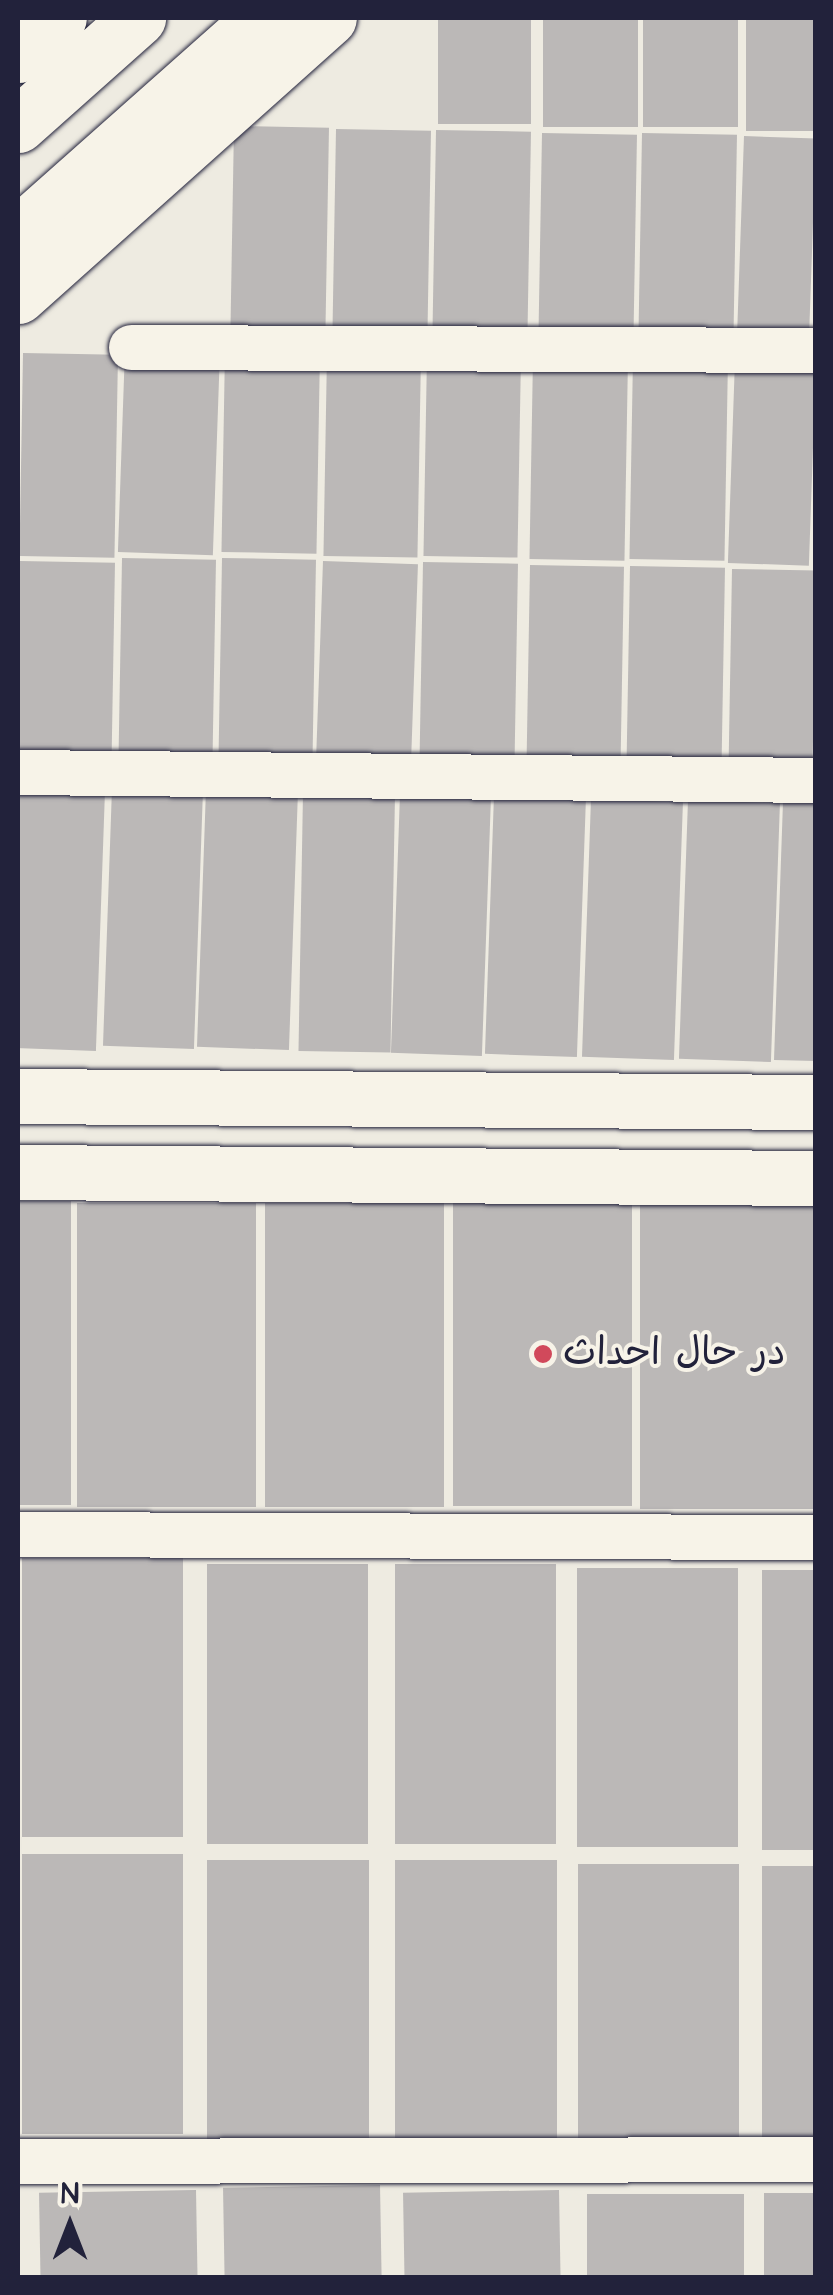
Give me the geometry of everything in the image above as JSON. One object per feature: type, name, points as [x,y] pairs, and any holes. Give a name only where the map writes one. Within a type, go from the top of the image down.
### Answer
[{"type":"street","points":[[18,55],[60,18]]},
{"type":"street","points":[[18,126],[138,18]]},
{"type":"street","points":[[18,234],[261,18]]},
{"type":"street","points":[[18,296],[329,18]]},
{"type":"street","points":[[131,347],[816,350]]},
{"type":"street","points":[[18,772],[816,780]]},
{"type":"street","points":[[18,1096],[816,1102]]},
{"type":"street","points":[[18,1172],[816,1178]]},
{"type":"street","points":[[18,1534],[816,1537]]},
{"type":"street","points":[[18,2161],[816,2159]]},
{"type":"building","points":[[438,18],[531,18],[531,124],[438,124]]},
{"type":"building","points":[[543,18],[638,18],[638,127],[543,127]]},
{"type":"building","points":[[643,18],[738,18],[738,127],[643,127]]},
{"type":"building","points":[[746,18],[816,18],[816,131],[746,131]]},
{"type":"building","points":[[234,126],[329,128],[325,330],[230,328]]},
{"type":"building","points":[[336,129],[431,131],[427,334],[332,332]]},
{"type":"building","points":[[436,130],[531,132],[527,334],[432,332]]},
{"type":"building","points":[[542,133],[637,135],[633,337],[538,335]]},
{"type":"building","points":[[642,133],[737,135],[733,337],[638,335]]},
{"type":"building","points":[[744,136],[816,139],[809,341],[737,339]]},
{"type":"building","points":[[125,349],[220,352],[213,555],[118,552]]},
{"type":"building","points":[[225,350],[320,352],[316,554],[221,552]]},
{"type":"building","points":[[23,353],[118,355],[114,558],[19,556]]},
{"type":"building","points":[[327,353],[421,355],[417,558],[323,556]]},
{"type":"building","points":[[427,354],[521,356],[517,558],[423,556]]},
{"type":"building","points":[[533,357],[628,359],[624,561],[529,559]]},
{"type":"building","points":[[633,357],[728,359],[724,561],[629,559]]},
{"type":"building","points":[[735,360],[816,363],[809,566],[728,563]]},
{"type":"building","points":[[122,558],[216,560],[212,762],[118,760]]},
{"type":"building","points":[[222,558],[316,560],[312,762],[218,760]]},
{"type":"building","points":[[20,561],[115,563],[111,766],[18,764]]},
{"type":"building","points":[[323,561],[418,564],[411,767],[316,764]]},
{"type":"building","points":[[423,562],[518,564],[514,767],[419,765]]},
{"type":"building","points":[[530,565],[624,567],[620,769],[526,767]]},
{"type":"building","points":[[630,566],[725,568],[721,770],[626,768]]},
{"type":"building","points":[[732,569],[816,570],[812,773],[728,772]]},
{"type":"building","points":[[112,788],[203,791],[194,1049],[103,1046]]},
{"type":"building","points":[[18,789],[105,792],[96,1051],[18,1048]]},
{"type":"building","points":[[206,789],[298,792],[289,1050],[197,1047]]},
{"type":"building","points":[[303,793],[395,795],[390,1053],[298,1051]]},
{"type":"building","points":[[400,794],[491,797],[482,1056],[391,1053]]},
{"type":"building","points":[[494,795],[586,798],[577,1057],[485,1054]]},
{"type":"building","points":[[591,799],[683,802],[674,1060],[582,1057]]},
{"type":"building","points":[[688,800],[780,803],[771,1062],[679,1059]]},
{"type":"building","points":[[783,802],[816,803],[816,1061],[774,1060]]},
{"type":"building","points":[[18,1201],[71,1201],[71,1505],[18,1505]]},
{"type":"building","name":"در حال احداث","points":[[453,1202],[632,1202],[632,1506],[453,1506]]},
{"type":"building","points":[[77,1203],[256,1203],[256,1507],[77,1507]]},
{"type":"building","points":[[265,1203],[444,1203],[444,1507],[265,1507]]},
{"type":"building","name":"در حال احداث","points":[[640,1205],[816,1205],[816,1509],[640,1509]]},
{"type":"building","points":[[22,1558],[183,1558],[183,1837],[22,1837]]},
{"type":"building","points":[[207,1564],[368,1564],[368,1844],[207,1844]]},
{"type":"building","points":[[395,1564],[556,1564],[556,1844],[395,1844]]},
{"type":"building","points":[[577,1568],[738,1568],[738,1847],[577,1847]]},
{"type":"building","points":[[762,1570],[816,1570],[816,1850],[762,1850]]},
{"type":"building","points":[[22,1854],[183,1854],[183,2134],[22,2134]]},
{"type":"building","points":[[207,1860],[369,1860],[369,2140],[207,2140]]},
{"type":"building","points":[[395,1860],[557,1860],[557,2140],[395,2140]]},
{"type":"building","points":[[578,1864],[739,1864],[739,2143],[578,2143]]},
{"type":"building","points":[[762,1866],[816,1866],[816,2146],[762,2146]]},
{"type":"building","points":[[380,2185],[382,2278],[225,2278],[223,2188]]},
{"type":"building","points":[[196,2190],[198,2278],[41,2278],[39,2193]]},
{"type":"building","points":[[559,2190],[561,2278],[405,2278],[403,2193]]},
{"type":"building","points":[[764,2193],[816,2193],[816,2278],[764,2278]]},
{"type":"building","points":[[587,2194],[744,2194],[744,2278],[587,2278]]},
{"type":"place","name":"در حال احداث","points":[[543,1354]]}]
